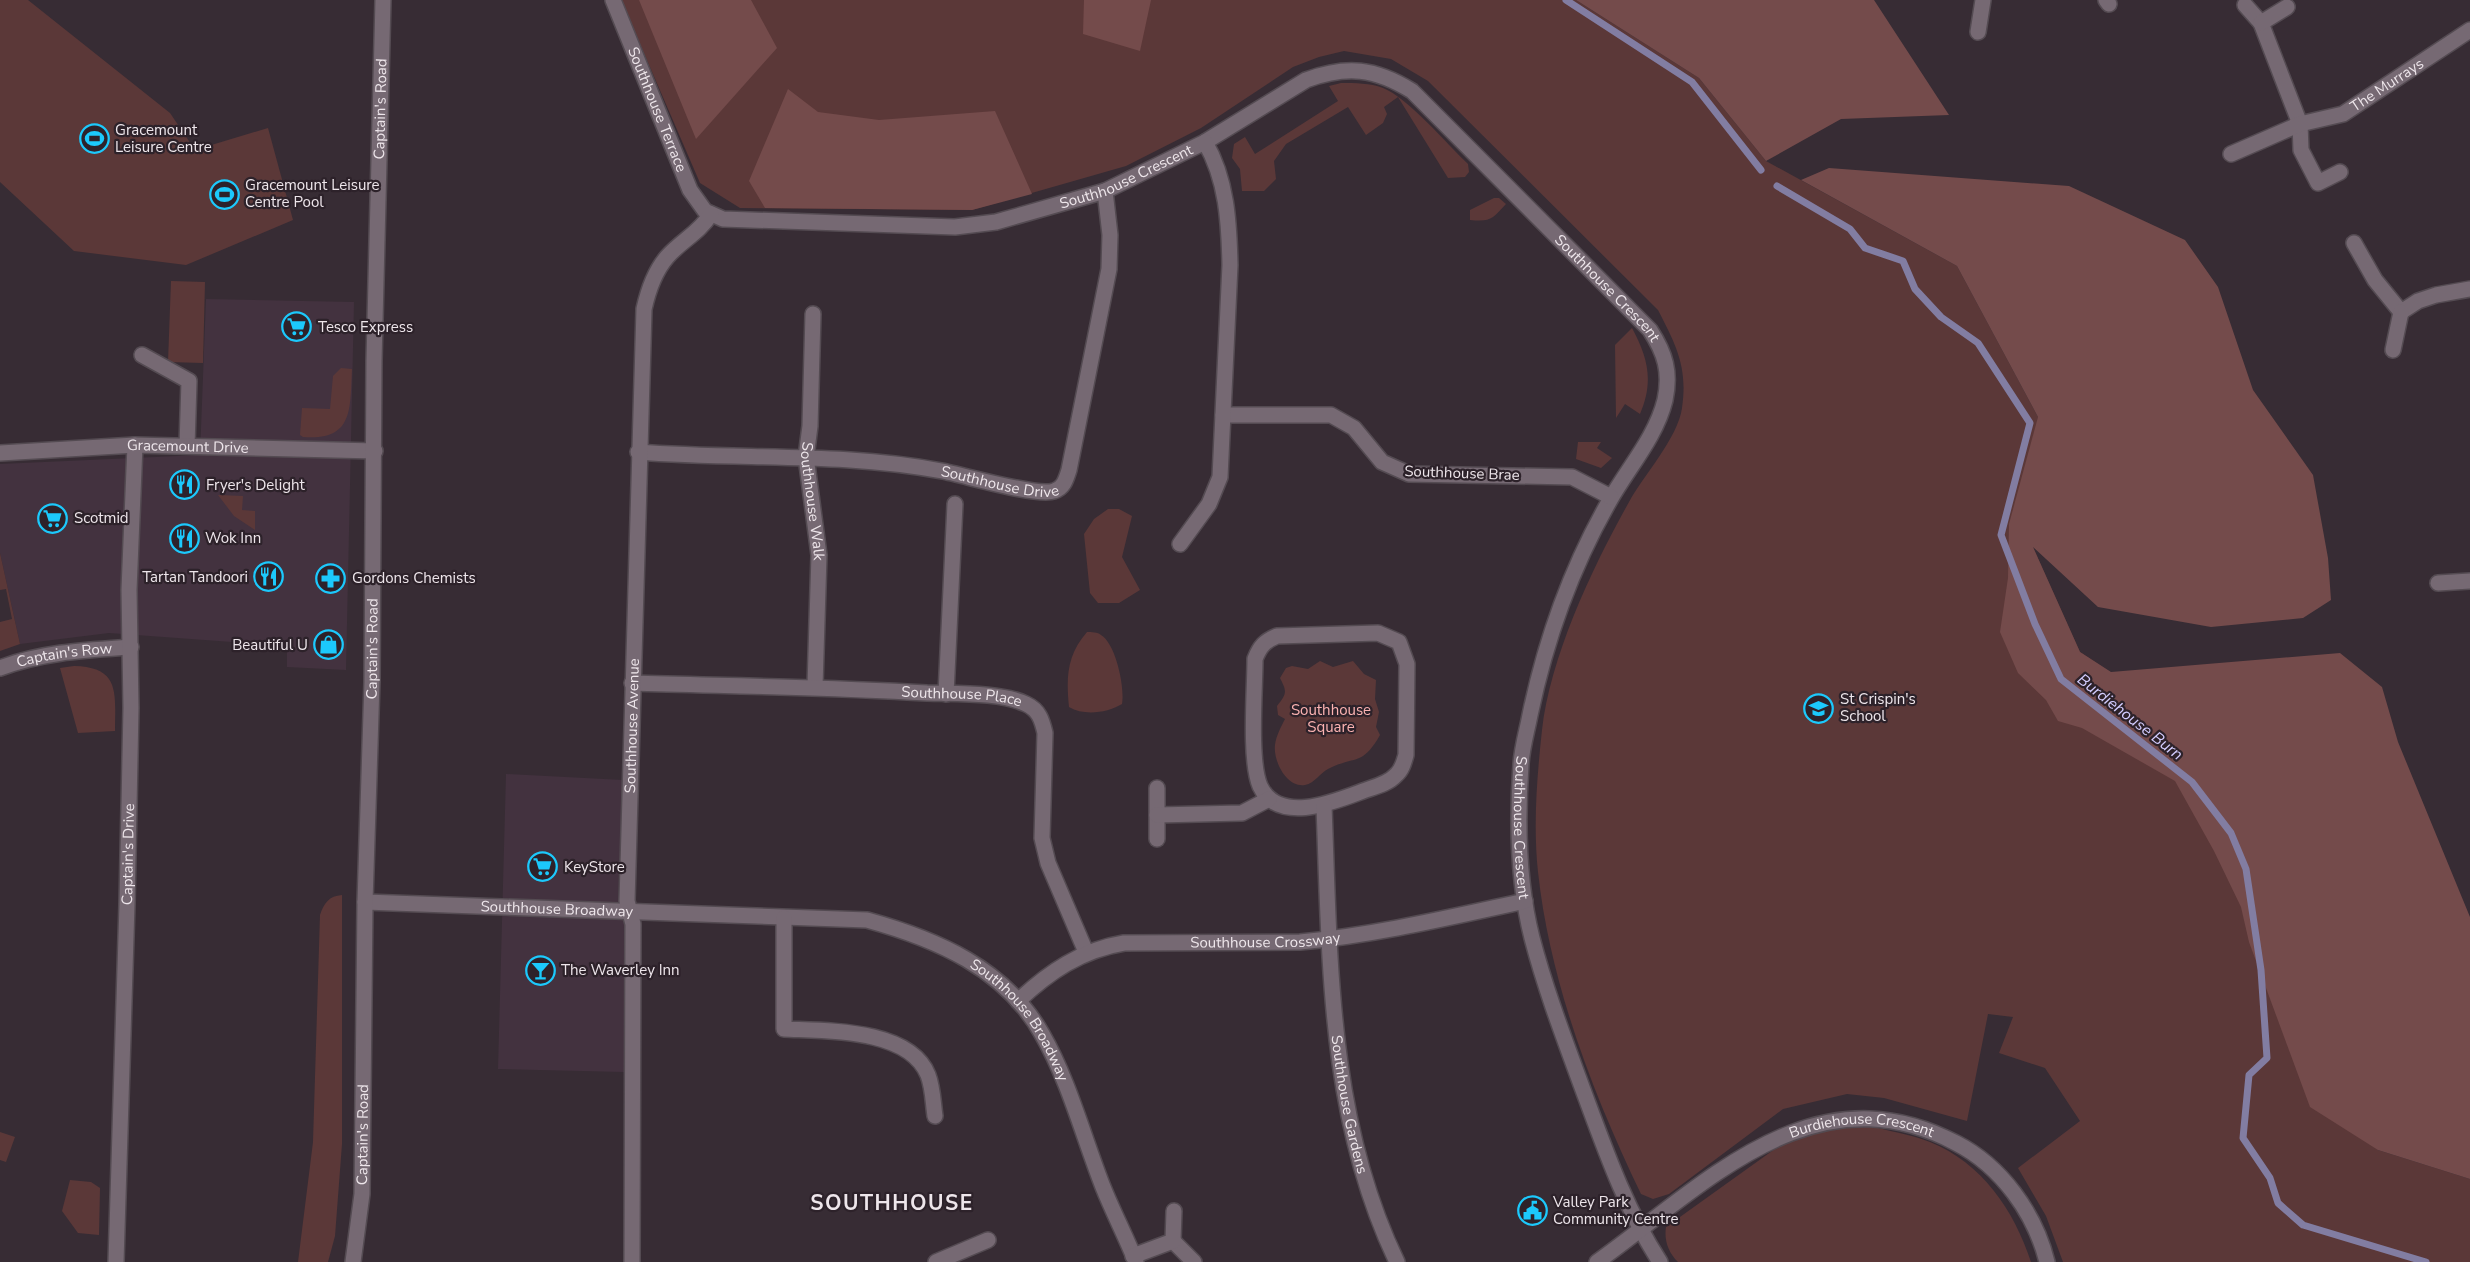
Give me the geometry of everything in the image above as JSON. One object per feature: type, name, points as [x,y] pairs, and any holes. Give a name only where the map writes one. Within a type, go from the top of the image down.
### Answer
[{"type":"street","name":"Captain's Road","points":[[352,1262],[362,1194],[365,902],[375,451],[374,361],[383,0]]},
{"type":"street","name":"Southhouse Terrace","points":[[613,0],[690,190],[697,202],[711,214]]},
{"type":"street","points":[[1978,32],[1983,0]]},
{"type":"street","points":[[2245,4],[2261,23],[2300,124],[2301,150],[2318,183],[2340,172]]},
{"type":"street","points":[[2261,23],[2287,7]]},
{"type":"street","name":"The Murrays","points":[[2231,154],[2300,124],[2343,114],[2470,30]]},
{"type":"street","name":"Southhouse Crescent","points":[[711,214],[738,221],[955,227],[996,222],[1105,191],[1205,142],[1306,80],[1324,73],[1354,70],[1372,72],[1391,78],[1412,91],[1633,311],[1663,350],[1668,366],[1664,404],[1643,448],[1611,497],[1577,563],[1546,644],[1521,761],[1520,826],[1525,901],[1532,937],[1562,1032],[1613,1172],[1640,1231],[1659,1262]]},
{"type":"street","points":[[1180,544],[1216,490],[1220,477],[1229,231],[1219,173],[1205,142]]},
{"type":"street","name":"Southhouse Drive","points":[[638,452],[871,460],[941,470],[1043,492],[1054,491],[1065,485],[1079,432],[1109,269],[1110,235],[1105,191]]},
{"type":"street","name":"Southhouse Avenue","points":[[632,1262],[633,924],[627,902],[638,452],[644,309],[649,288],[666,257],[699,231],[711,214]]},
{"type":"street","points":[[2354,243],[2375,280],[2401,312]]},
{"type":"street","points":[[2393,350],[2401,312],[2427,298],[2470,289]]},
{"type":"street","name":"Southhouse Walk","points":[[813,314],[810,426],[806,457],[819,555],[815,686]]},
{"type":"street","points":[[142,355],[189,381],[187,446]]},
{"type":"street","name":"Southhouse Brae","points":[[1223,415],[1331,415],[1354,428],[1382,462],[1409,474],[1572,477],[1611,497]]},
{"type":"street","name":"Gracemount Drive","points":[[0,453],[135,445],[375,451]]},
{"type":"street","name":"Captain's Drive","points":[[116,1262],[127,904],[131,647],[129,590],[135,445]]},
{"type":"street","points":[[946,694],[955,504]]},
{"type":"street","points":[[2438,583],[2470,581]]},
{"type":"street","points":[[1378,633],[1399,642],[1407,664],[1406,755],[1402,767],[1385,783],[1324,806],[1277,805],[1269,799],[1260,785],[1255,754],[1256,658],[1259,649],[1267,640],[1277,636],[1378,633]]},
{"type":"street","name":"Captain's Row","points":[[0,668],[19,661],[61,653],[131,647]]},
{"type":"street","name":"Southhouse Place","points":[[632,683],[815,686],[1015,699],[1028,705],[1042,719],[1045,733],[1042,838],[1048,863],[1086,952]]},
{"type":"street","points":[[1157,788],[1157,839]]},
{"type":"street","points":[[1157,816],[1242,813],[1269,799]]},
{"type":"street","points":[[1324,806],[1329,939]]},
{"type":"street","name":"Southhouse Crossway","points":[[1018,1001],[1048,976],[1086,952],[1124,943],[1300,942],[1329,939],[1429,922],[1525,901]]},
{"type":"street","name":"Southhouse Broadway","points":[[365,902],[867,920],[921,935],[968,959],[1018,1001],[1041,1032],[1054,1058],[1103,1187],[1135,1259]]},
{"type":"street","points":[[784,918],[784,1029],[856,1033],[901,1047],[928,1073],[935,1116]]},
{"type":"street","name":"Southhouse Gardens","points":[[1329,939],[1339,1064],[1350,1128],[1380,1225],[1397,1262]]},
{"type":"street","name":"Burdiehouse Crescent","points":[[1597,1262],[1715,1176],[1779,1137],[1805,1126],[1834,1119],[1867,1116],[1920,1126],[1957,1143],[1996,1171],[2030,1217],[2047,1262]]},
{"type":"street","points":[[1174,1211],[1173,1241],[1194,1262]]},
{"type":"street","points":[[936,1262],[988,1240]]},
{"type":"street","points":[[1135,1259],[1173,1241]]},
{"type":"shaded area","points":[[639,0],[751,0],[777,48],[696,139]]},
{"type":"shaded area","points":[[1084,0],[1151,0],[1140,51],[1083,34]]},
{"type":"shaded area","points":[[1576,0],[1874,0],[1949,115],[1841,119],[1766,161],[1699,78]]},
{"type":"shaded area","points":[[788,89],[818,112],[879,120],[995,111],[1032,194],[972,210],[765,208],[749,181]]},
{"type":"shaded area","points":[[1829,168],[2069,186],[2185,240],[2218,287],[2253,390],[2313,475],[2328,558],[2331,600],[2303,618],[2211,627],[2098,607],[2033,547],[2080,652],[2111,672],[2340,653],[2382,687],[2398,742],[2470,917],[2470,1179],[2378,1150],[2310,1107],[2249,942],[2241,907],[2214,851],[2175,781],[2082,728],[2058,721],[2046,700],[2018,673],[2000,632],[2008,578],[2009,524],[2038,417],[1957,266],[1801,180]]},
{"type":"shaded area","points":[[206,299],[354,302],[346,670],[287,667],[287,646],[109,633],[20,644],[0,553],[0,464],[200,455]]},
{"type":"shaded area","points":[[506,774],[623,780],[618,895],[626,922],[624,1072],[498,1069]]},
{"type":"green space","name":"Gracemount Leisure Centre","points":[[0,0],[28,0],[170,113],[195,150],[268,128],[293,220],[186,265],[74,251],[0,182]]},
{"type":"green space","points":[[621,0],[1576,0],[1699,78],[1766,161],[1957,266],[2038,417],[2032,545],[2080,652],[2190,725],[2378,1150],[2470,1179],[2470,1262],[2063,1262],[2046,1216],[2018,1168],[2080,1121],[2045,1068],[1999,1053],[2013,1017],[1988,1014],[1967,1121],[1884,1098],[1847,1094],[1783,1109],[1669,1194],[1653,1199],[1641,1194],[1590,1077],[1563,996],[1544,914],[1538,872],[1536,819],[1542,730],[1554,673],[1564,643],[1601,554],[1629,502],[1674,432],[1682,408],[1682,368],[1670,334],[1658,310],[1428,81],[1391,59],[1344,51],[1293,67],[1201,128],[1126,166],[972,210],[740,208],[700,183]]},
{"type":"green space","points":[[1341,83],[1373,85],[1393,93],[1404,101],[1415,111],[1468,164],[1469,172],[1465,177],[1448,178],[1398,97],[1384,107],[1387,114],[1383,123],[1366,135],[1348,107],[1286,144],[1274,161],[1276,179],[1264,191],[1242,191],[1240,169],[1232,158],[1234,144],[1245,137],[1255,154],[1338,101],[1329,86]]},
{"type":"green space","points":[[1494,198],[1499,198],[1506,204],[1487,220],[1470,220],[1470,210]]},
{"type":"green space","points":[[171,281],[205,282],[203,363],[168,362]]},
{"type":"green space","points":[[1632,328],[1645,360],[1647,391],[1640,414],[1625,404],[1616,418],[1615,345]]},
{"type":"green space","points":[[341,368],[352,369],[351,397],[346,420],[332,434],[303,437],[300,435],[302,408],[330,409],[333,376]]},
{"type":"green space","points":[[1578,442],[1601,442],[1597,448],[1612,458],[1601,468],[1576,459]]},
{"type":"green space","points":[[218,495],[243,496],[242,510],[255,511],[255,530],[234,516]]},
{"type":"green space","points":[[1108,509],[1119,509],[1132,516],[1122,557],[1140,590],[1119,603],[1098,603],[1090,593],[1084,534],[1094,519]]},
{"type":"green space","points":[[0,553],[20,644],[0,651],[0,622],[12,619],[6,589],[0,590]]},
{"type":"green space","points":[[1087,632],[1098,633],[1106,640],[1115,657],[1121,678],[1122,704],[1103,711],[1082,712],[1069,707],[1069,667],[1075,649]]},
{"type":"green space","name":"Southhouse Square","points":[[1320,661],[1333,667],[1353,661],[1364,674],[1376,680],[1375,699],[1379,712],[1376,727],[1380,735],[1363,756],[1328,769],[1309,784],[1298,785],[1282,772],[1276,758],[1276,738],[1285,719],[1278,715],[1277,706],[1285,692],[1280,678],[1286,668],[1292,666],[1308,669]]},
{"type":"green space","points":[[74,666],[100,671],[108,677],[114,694],[115,731],[78,733],[60,668]]},
{"type":"green space","points":[[342,895],[342,1144],[335,1236],[328,1262],[298,1262],[313,1142],[320,915],[328,901]]},
{"type":"green space","points":[[1867,1125],[1930,1142],[1965,1162],[1994,1190],[2015,1224],[2031,1262],[1678,1262],[1669,1250],[1666,1241],[1666,1227],[1779,1146],[1824,1129]]},
{"type":"green space","points":[[0,1132],[15,1137],[6,1162],[0,1160]]},
{"type":"green space","points":[[70,1180],[91,1182],[100,1188],[99,1235],[78,1233],[62,1211]]},
{"type":"waterway","name":"Burdiehouse Burn","points":[[1566,0],[1692,82],[1761,170]]},
{"type":"waterway","name":"Burdiehouse Burn","points":[[1777,186],[1850,229],[1865,248],[1903,261],[1915,289],[1941,317],[1978,343],[2030,423],[2001,535],[2035,624],[2061,679],[2192,782],[2231,833],[2246,869],[2261,970],[2267,1058],[2249,1075],[2243,1138],[2270,1178],[2278,1203],[2303,1225],[2426,1262]]},
{"type":"place","name":"Gracemount Leisure Centre","points":[[94,139]]},
{"type":"place","name":"Gracemount Leisure Centre Pool","points":[[224,194]]},
{"type":"place","name":"Tesco Express","points":[[297,327]]},
{"type":"place","name":"Fryer's Delight","points":[[185,485]]},
{"type":"place","name":"Scotmid","points":[[53,518]]},
{"type":"place","name":"Wok Inn","points":[[184,538]]},
{"type":"place","name":"Tartan Tandoori","points":[[269,577]]},
{"type":"place","name":"Gordons Chemists","points":[[331,578]]},
{"type":"place","name":"Beautiful U","points":[[329,645]]},
{"type":"place","name":"St Crispin's School","points":[[1819,708]]},
{"type":"place","name":"KeyStore","points":[[543,867]]},
{"type":"place","name":"The Waverley Inn","points":[[540,970]]},
{"type":"place","name":"Valley Park Community Centre","points":[[1532,1211]]},
{"type":"district","name":"SOUTHHOUSE","points":[[892,1203]]}]
